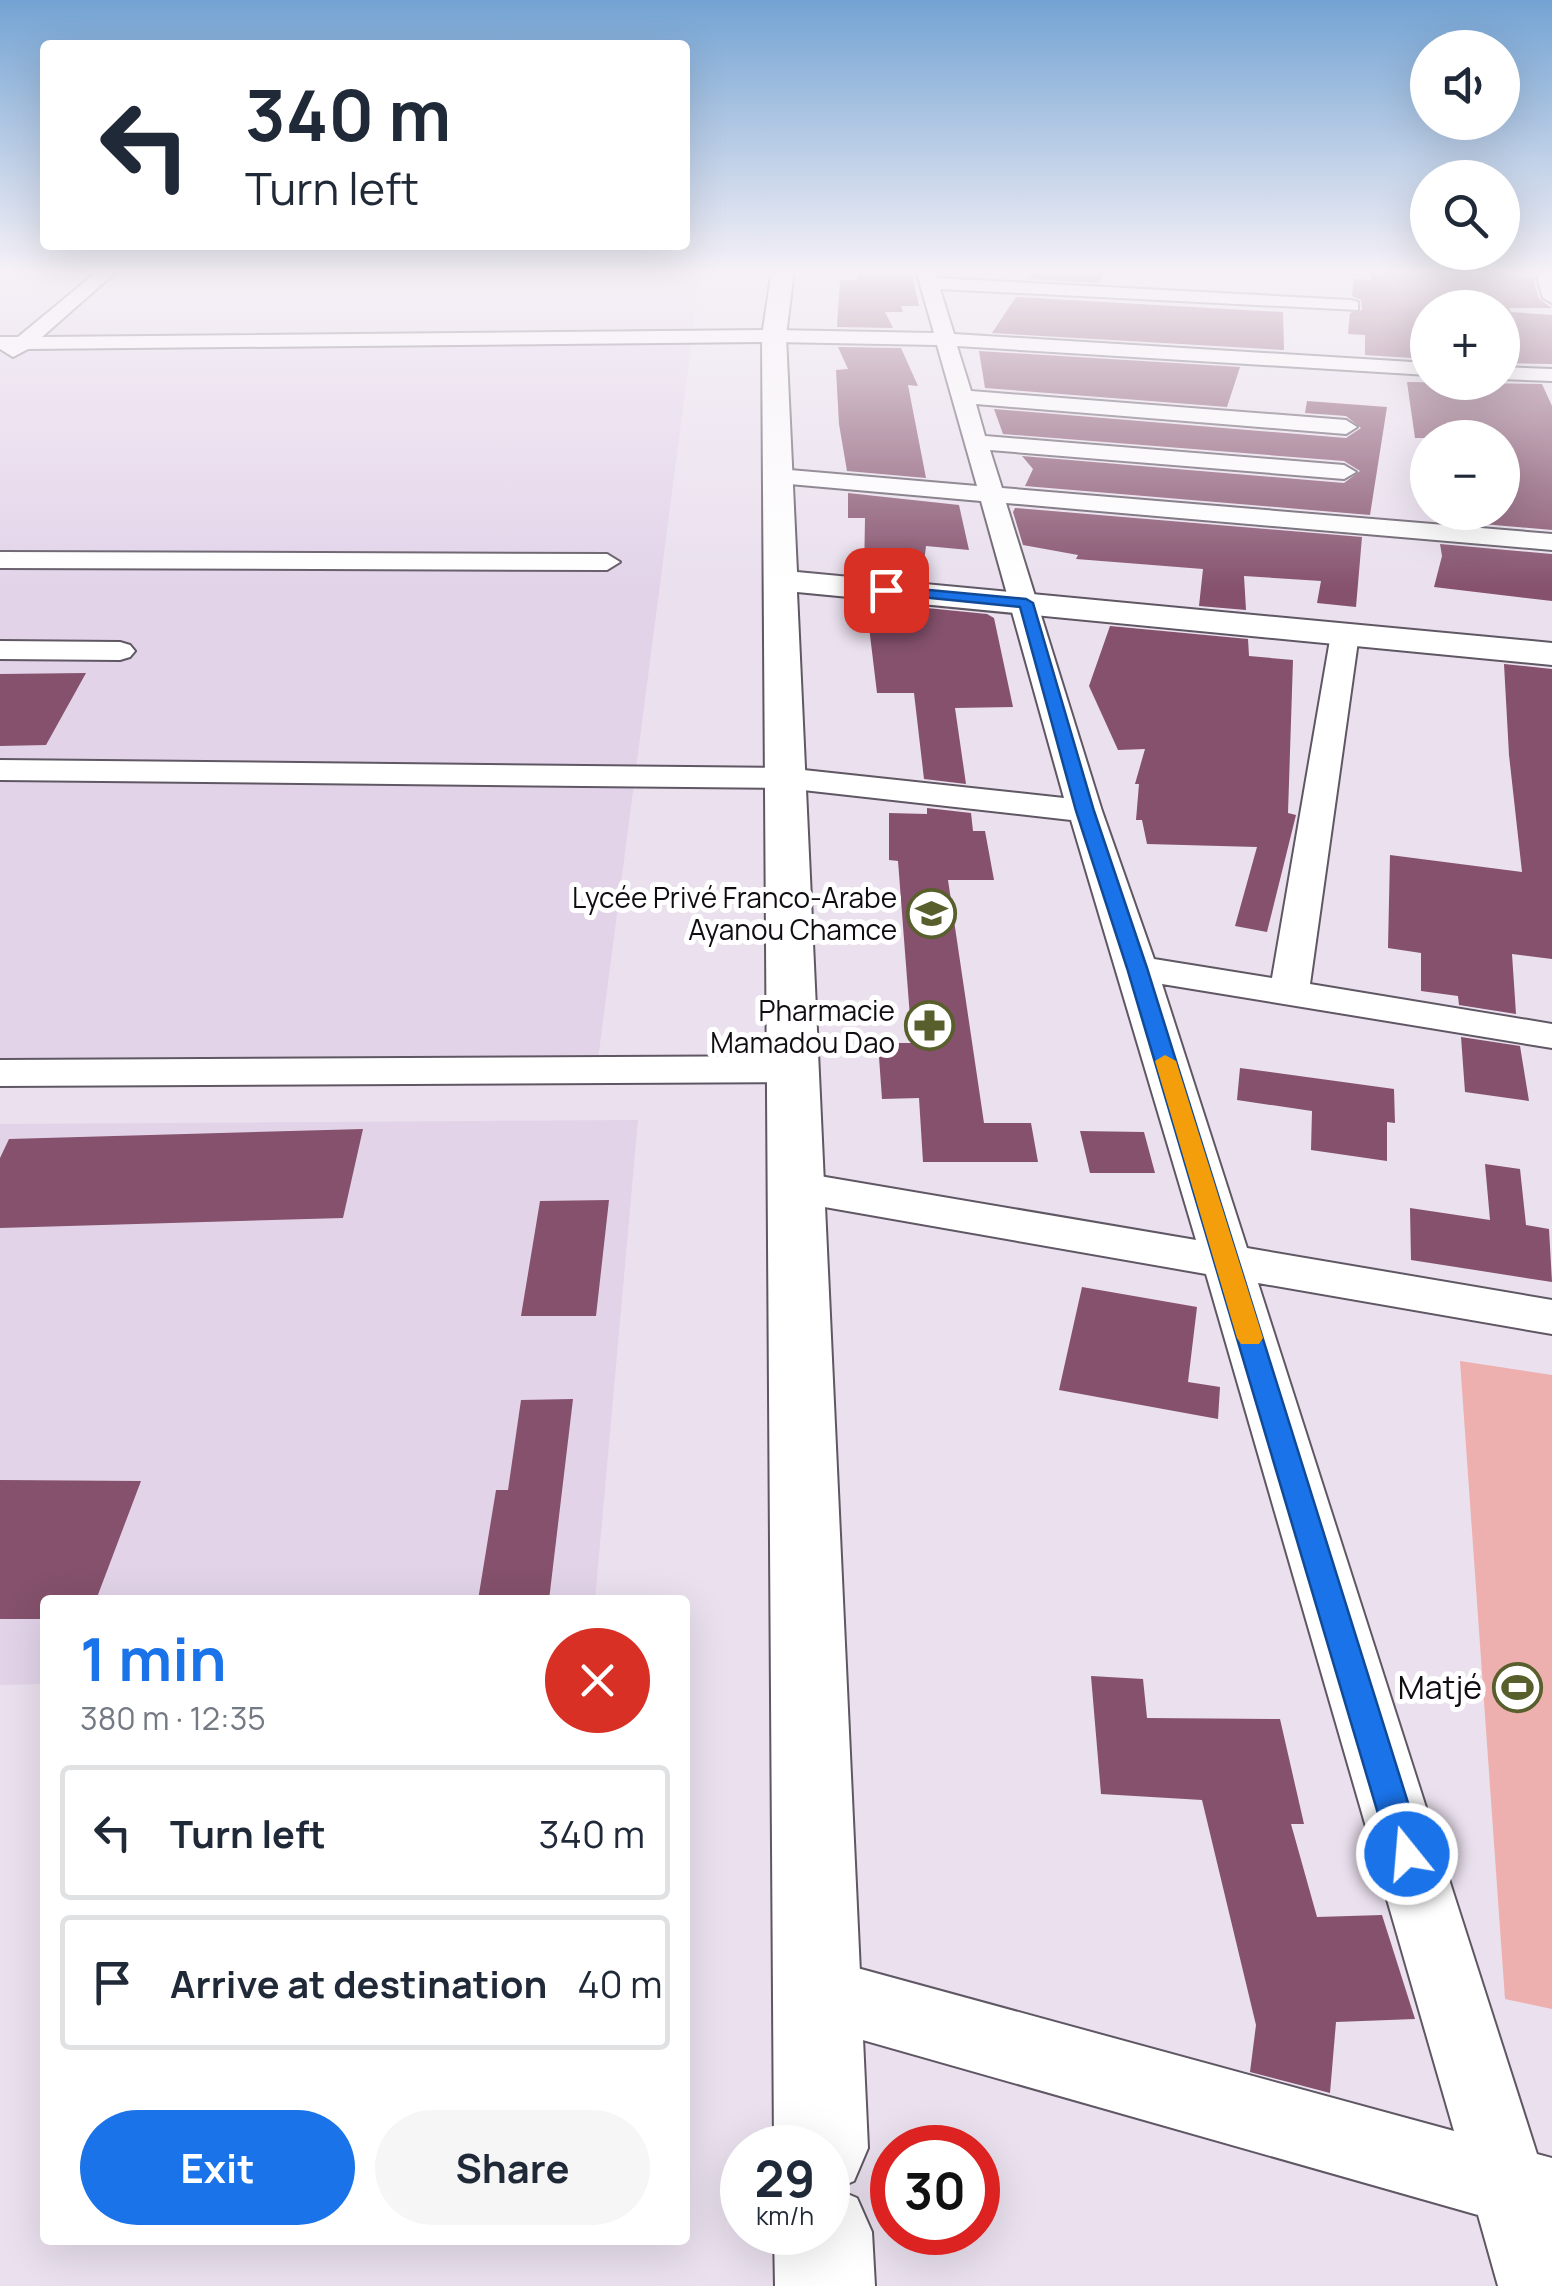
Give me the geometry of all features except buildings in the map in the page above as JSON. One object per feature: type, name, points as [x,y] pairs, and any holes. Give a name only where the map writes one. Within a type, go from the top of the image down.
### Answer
[{"type":"street","points":[[775,377],[820,2125]]},
{"type":"street","points":[[958,377],[1085,811],[1227,1263],[1530,2192],[1538,2286]]},
{"type":"street","points":[[971,419],[1346,419],[1343,499]]},
{"type":"street","points":[[971,419],[1552,542]]},
{"type":"street","points":[[778,476],[991,494],[1343,499]]},
{"type":"street","points":[[0,560],[607,562]]},
{"type":"street","points":[[780,580],[1552,654]]},
{"type":"street","points":[[1289,994],[1345,634]]},
{"type":"street","points":[[0,650],[120,651]]},
{"type":"street","points":[[0,770],[786,778],[1085,811]]},
{"type":"street","points":[[1137,968],[1552,1036]]},
{"type":"street","points":[[0,1073],[793,1068]]},
{"type":"street","points":[[796,1187],[1552,1318]]},
{"type":"street","points":[[816,1992],[1530,2192]]},
{"type":"street","points":[[824,2255],[825,2286]]},
{"type":"shaded area","points":[[0,377],[687,377],[597,1067],[0,1073]]},
{"type":"shaded area","points":[[638,1120],[595,1595],[40,1595],[40,1684],[0,1685],[0,1124]]},
{"type":"shaded area","name":"Matjé","points":[[1460,1361],[1552,1375],[1552,2009],[1505,1999]]},
{"type":"slow traffic","points":[[1165,1061],[1250,1338]]},
{"type":"place","name":"Lycée Privé Franco-Arabe Ayanou Chamce","points":[[932,913]]},
{"type":"place","name":"Pharmacie Mamadou Dao","points":[[930,1026]]},
{"type":"place","name":"Matjé","points":[[1517,1687]]},
{"type":"route","points":[[886,590],[1026,603],[1085,811],[1137,968],[1407,1854]]}]
